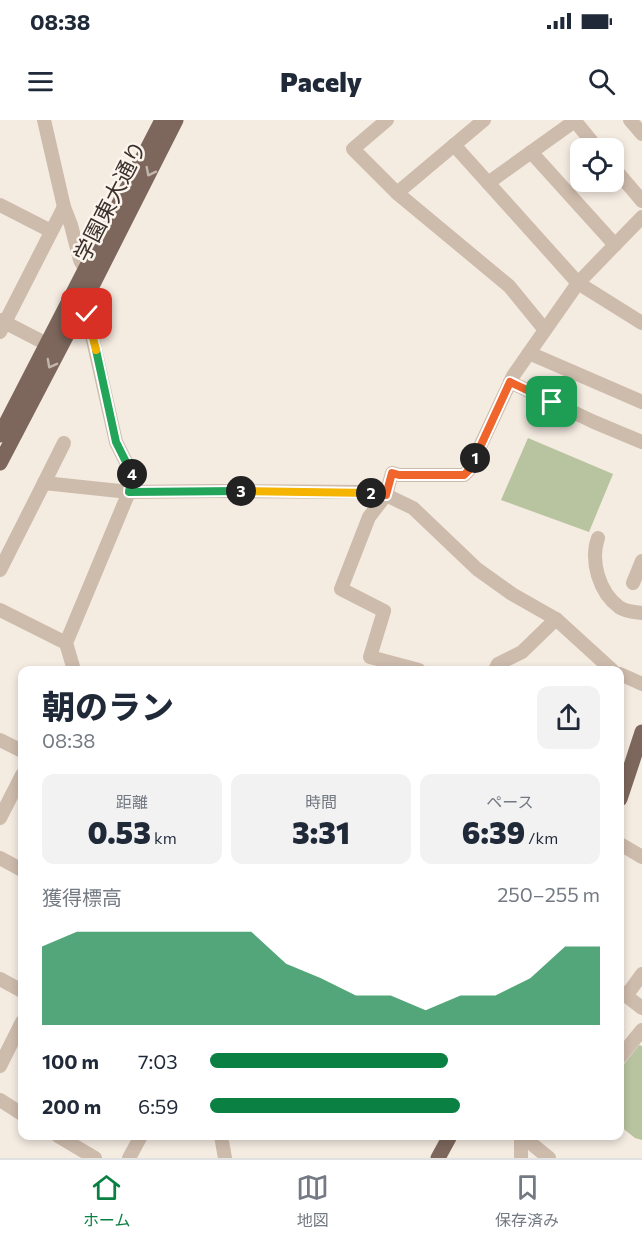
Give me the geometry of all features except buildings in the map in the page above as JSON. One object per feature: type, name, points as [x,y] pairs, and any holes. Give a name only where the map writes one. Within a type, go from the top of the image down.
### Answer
[{"type":"main road","name":"学園東大通り","points":[[0,435],[162,120]]},
{"type":"main road","name":"学園東大通り","points":[[0,463],[176,120]]},
{"type":"main road","points":[[624,784],[642,733]]},
{"type":"main road","points":[[438,1158],[448,1140]]},
{"type":"street","points":[[44,120],[64,207],[80,260],[86,269]]},
{"type":"street","points":[[387,120],[354,148],[397,193],[509,286],[545,330]]},
{"type":"street","points":[[630,120],[642,134]]},
{"type":"street","points":[[397,193],[480,121]]},
{"type":"street","points":[[488,183],[575,121],[589,138]]},
{"type":"street","points":[[454,145],[578,284],[642,323]]},
{"type":"street","points":[[531,152],[615,245]]},
{"type":"street","points":[[624,180],[642,201]]},
{"type":"street","points":[[0,205],[51,231]]},
{"type":"street","points":[[39,340],[2,325],[64,207]]},
{"type":"street","points":[[404,666],[370,657],[384,611],[341,589],[369,517],[386,495],[392,473],[454,476],[464,475],[469,470],[510,382],[529,353],[578,284],[642,217]]},
{"type":"street","points":[[73,666],[66,643],[129,492],[132,474],[116,442],[87,314],[81,308]]},
{"type":"street","points":[[529,353],[642,402]]},
{"type":"street","points":[[510,382],[642,442]]},
{"type":"street","points":[[0,570],[64,443]]},
{"type":"street","points":[[44,483],[129,492],[364,492],[386,495],[413,508],[477,569],[512,594],[556,619],[608,666]]},
{"type":"street","points":[[598,538],[594,554],[596,569],[610,598],[620,608],[642,613]]},
{"type":"street","points":[[633,583],[642,561]]},
{"type":"street","points":[[0,610],[66,643]]},
{"type":"street","points":[[497,666],[522,652],[556,619]]},
{"type":"street","points":[[624,676],[642,684]]},
{"type":"street","points":[[0,740],[18,750]]},
{"type":"street","points":[[0,818],[18,783]]},
{"type":"street","points":[[624,846],[642,857]]},
{"type":"street","points":[[0,858],[18,868]]},
{"type":"street","points":[[624,992],[642,974]]},
{"type":"street","points":[[0,979],[18,989]]},
{"type":"street","points":[[624,994],[642,1008]]},
{"type":"street","points":[[0,1066],[18,1030]]},
{"type":"street","points":[[624,1052],[642,1030]]},
{"type":"street","points":[[0,1100],[18,1111]]},
{"type":"street","points":[[65,1140],[95,1158]]},
{"type":"street","points":[[129,1158],[139,1140]]},
{"type":"street","points":[[221,1140],[225,1158]]},
{"type":"street","points":[[521,1140],[521,1158]]},
{"type":"street","points":[[526,1140],[549,1158]]},
{"type":"green space","points":[[528,438],[613,474],[589,532],[501,500]]},
{"type":"green space","points":[[639,1045],[642,1046],[642,1140],[635,1138],[624,1129],[624,1064]]},
{"type":"route","points":[[87,314],[116,442],[132,474],[129,492],[364,492],[386,495],[392,473],[399,475],[464,475],[473,462],[510,382],[552,402]]}]
